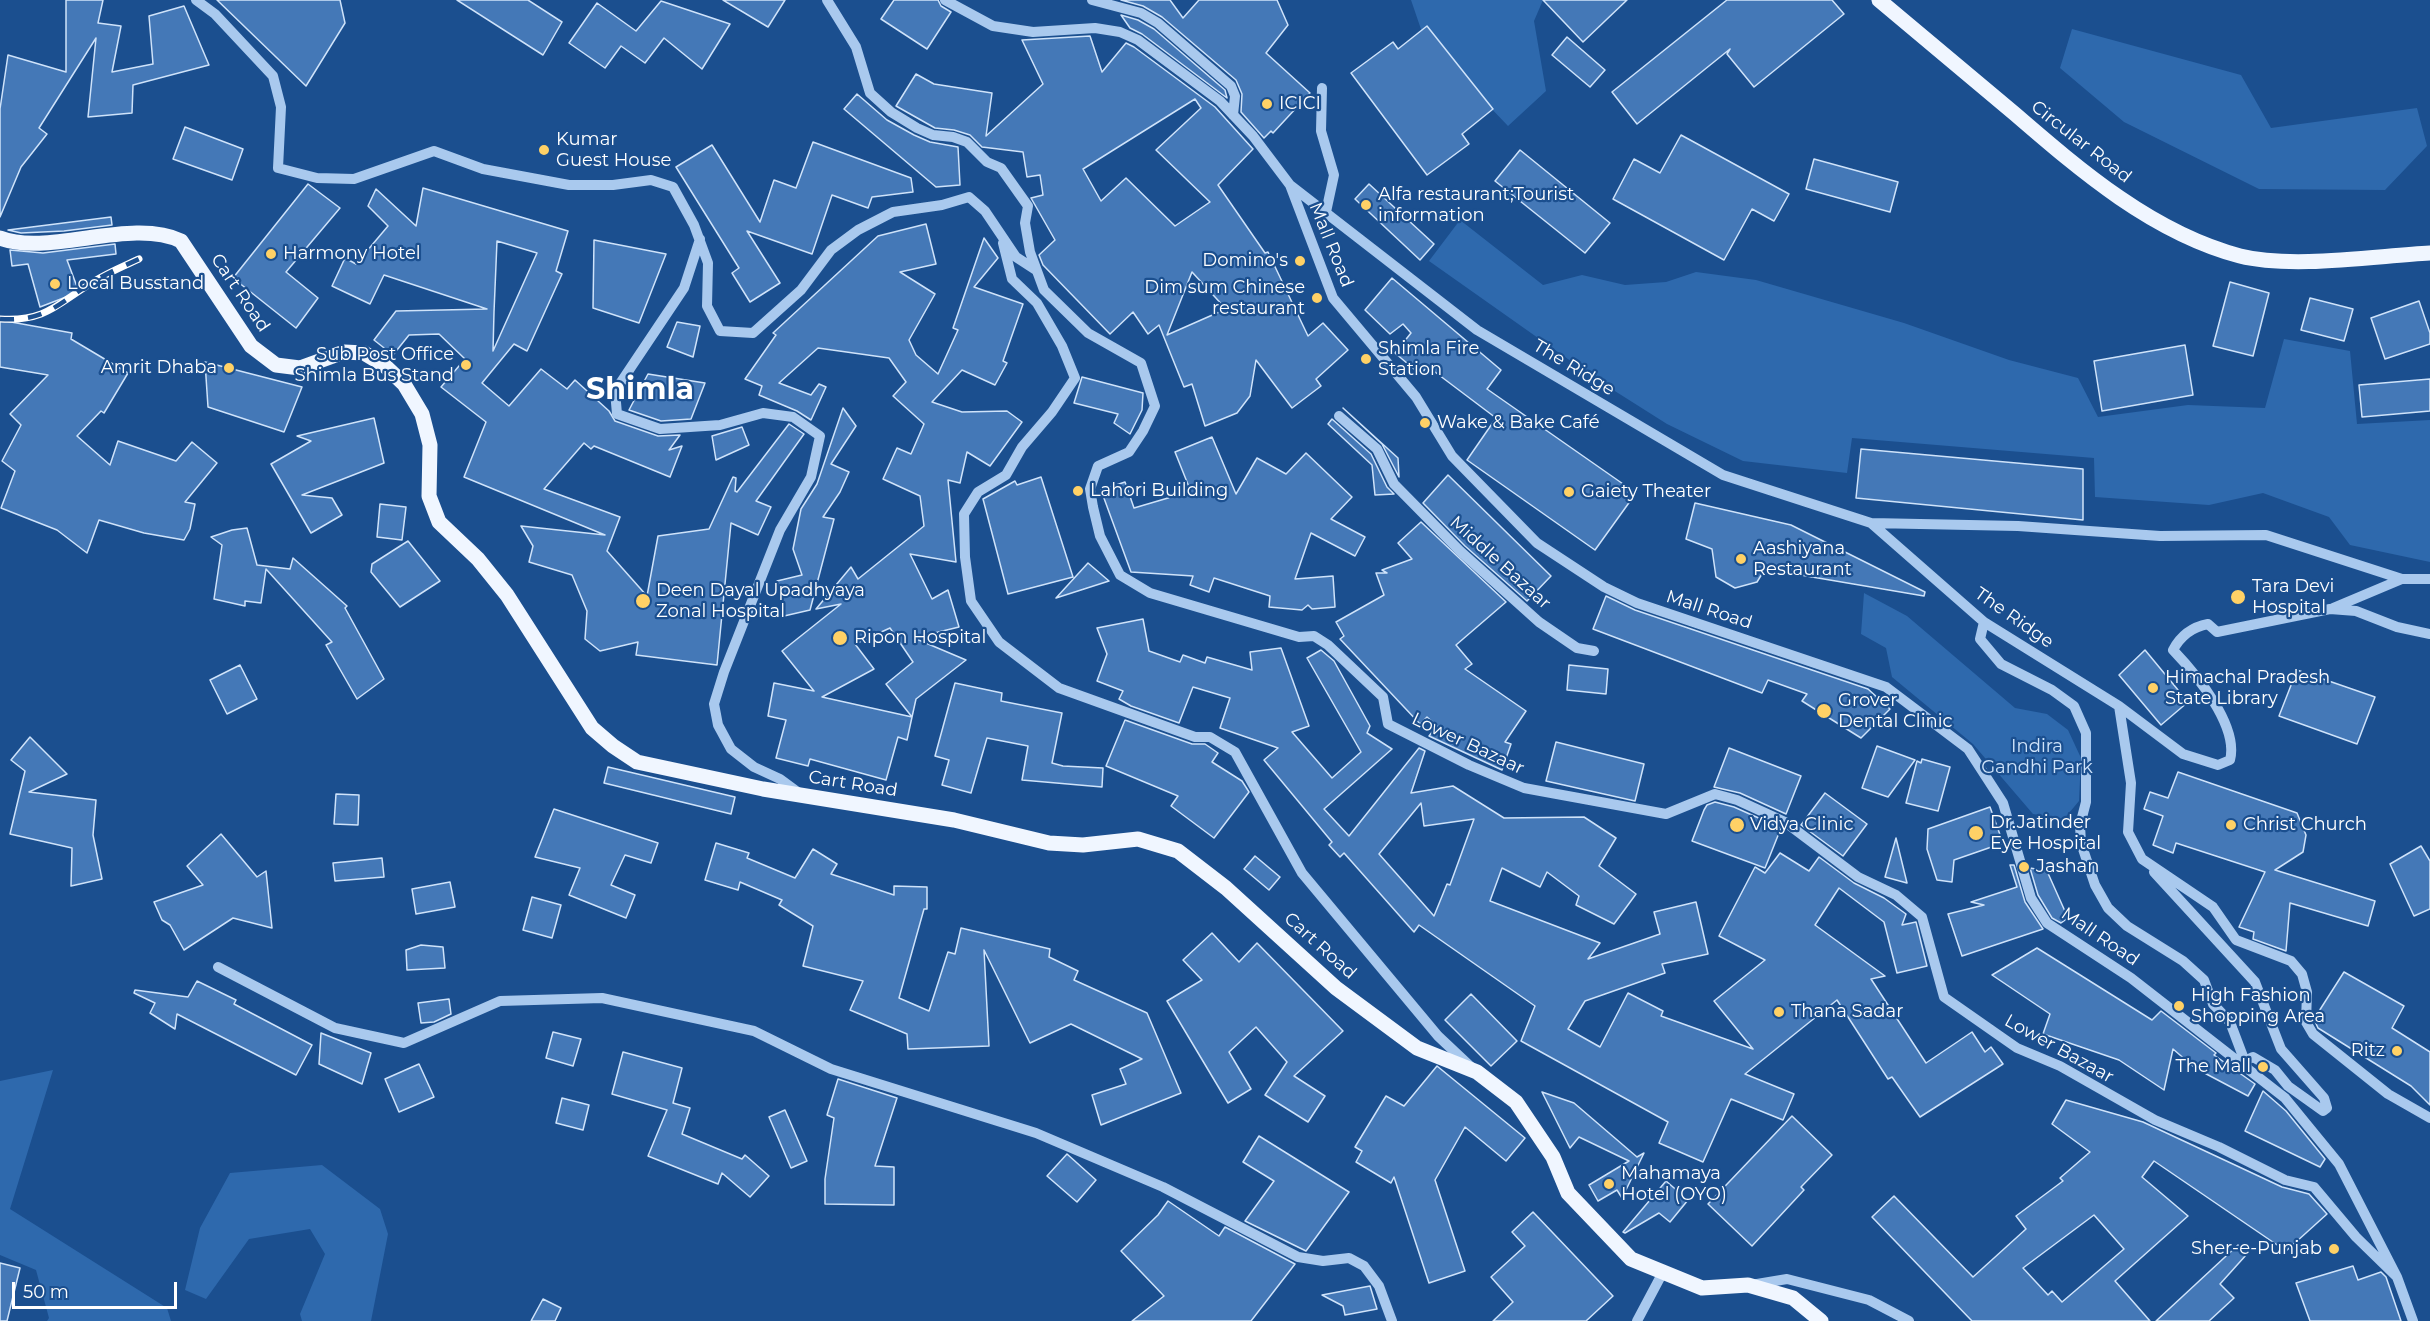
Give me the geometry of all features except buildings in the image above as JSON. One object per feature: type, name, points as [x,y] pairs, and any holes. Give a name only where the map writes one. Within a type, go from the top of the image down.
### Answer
[{"type":"main road","name":"Circular Road","points":[[1879,0],[2105,190],[2158,221],[2240,256],[2280,262],[2430,253]]},
{"type":"main road","name":"Cart Road","points":[[0,238],[41,242],[165,233],[181,241],[251,346],[276,365],[300,368],[344,352],[364,353],[384,365],[404,384],[422,414],[430,445],[429,496],[439,522],[478,560],[507,595],[592,728],[637,762],[803,795],[954,820],[1049,843],[1083,845],[1138,839],[1178,851],[1226,888],[1336,988],[1417,1048],[1477,1072],[1516,1102],[1553,1157],[1568,1193],[1631,1259],[1662,1274],[1702,1288],[1748,1285],[1793,1298],[1821,1321]]},
{"type":"street","points":[[196,0],[215,14],[273,76],[281,107],[278,168],[317,178],[354,179],[434,151],[483,169],[569,185],[613,185],[651,180],[673,187],[700,239],[708,263],[707,306],[720,331],[753,333],[801,290],[831,250],[858,230],[893,212],[942,205],[969,197],[985,211],[1002,240],[1016,257],[1036,270]]},
{"type":"street","name":"Lower Bazaar","points":[[827,0],[856,47],[870,93],[891,112],[917,128],[933,135],[953,137],[967,142],[987,162],[1001,168],[1018,188],[1028,206],[1025,223],[1036,270],[1044,290],[1088,333],[1141,363],[1155,406],[1143,431],[1129,452],[1098,466],[1090,489],[1100,536],[1120,575],[1150,593],[1299,637],[1314,636],[1328,645],[1383,697],[1388,724],[1460,761],[1524,788],[1665,814],[1715,794],[1737,800],[1785,822],[1858,878],[1896,895],[1922,917],[1944,997],[2017,1048],[2060,1066],[2155,1120],[2219,1147],[2285,1180],[2314,1187],[2356,1237],[2397,1277]]},
{"type":"street","name":"Mall Road","points":[[945,0],[993,26],[1033,32],[1095,28],[1120,32],[1138,40],[1220,101],[1253,136],[1290,185],[1333,298],[1416,398],[1452,456],[1538,543],[1604,587],[1637,603],[1886,687],[1968,749],[2003,803],[2031,898],[2048,923],[2132,978],[2246,1064],[2285,1098],[2339,1164],[2397,1277],[2413,1321]]},
{"type":"street","points":[[1092,0],[1141,13],[1158,23],[1231,86],[1235,96],[1233,115]]},
{"type":"street","points":[[1322,88],[1321,131],[1334,175],[1326,212]]},
{"type":"street","name":"The Ridge","points":[[1290,185],[1477,330],[1722,475],[1871,523],[2018,526],[2160,536],[2266,535],[2402,579]]},
{"type":"street","points":[[700,239],[684,288],[615,391],[617,414],[660,429],[720,425],[763,413],[793,417],[819,436],[811,477],[780,530],[724,672],[714,705],[718,725],[731,749],[754,767],[780,779],[803,795]]},
{"type":"street","points":[[1002,240],[1012,279],[1037,303],[1062,346],[1075,378],[1052,412],[1022,447],[1005,475],[978,492],[964,514],[965,557],[971,602],[999,642],[1059,688],[1195,737],[1210,738],[1235,752],[1302,873],[1438,1036],[1477,1072]]},
{"type":"street","name":"Middle Bazaar","points":[[1340,416],[1377,449],[1394,484],[1460,551],[1539,622],[1577,648],[1594,651]]},
{"type":"street","name":"The Ridge","points":[[1871,523],[1984,622],[2119,706],[2183,754],[2218,765],[2230,760],[2233,749],[2229,732],[2195,672],[2173,650],[2178,640],[2195,627],[2208,624],[2217,632],[2228,632],[2257,623],[2330,609]]},
{"type":"street","points":[[2330,609],[2402,579],[2430,579]]},
{"type":"street","points":[[2330,609],[2356,611],[2397,627],[2430,634]]},
{"type":"street","points":[[1984,622],[1980,639],[2001,664],[2052,690],[2074,706],[2086,733],[2086,802],[2080,825],[2081,843],[2095,885],[2108,908],[2127,926],[2183,961],[2204,980],[2213,1004],[2230,1022],[2246,1064],[2253,1057],[2275,1070],[2288,1086],[2323,1111],[2327,1108],[2324,1098],[2281,1049],[2255,982],[2142,859],[2128,832],[2131,783],[2119,706]]},
{"type":"street","points":[[2142,859],[2213,908],[2236,940],[2291,962],[2302,974],[2307,992],[2306,1022],[2313,1034],[2388,1094],[2430,1118]]},
{"type":"street","points":[[218,967],[335,1028],[404,1043],[500,1001],[602,998],[754,1031],[831,1069],[1036,1133],[1163,1187],[1298,1257],[1323,1261],[1349,1258],[1364,1266],[1379,1286],[1392,1321]]},
{"type":"street","points":[[1637,1321],[1662,1274]]},
{"type":"street","points":[[1748,1285],[1787,1279],[1869,1300],[1909,1321]]},
{"type":"green space","points":[[1411,0],[1543,0],[1534,21],[1546,91],[1508,126],[1424,38]]},
{"type":"green space","points":[[2072,29],[2241,75],[2271,128],[2417,108],[2427,146],[2385,190],[2259,189],[2124,122],[2060,68]]},
{"type":"green space","points":[[1460,220],[1543,285],[1582,275],[1625,285],[1666,282],[1696,272],[1756,280],[1904,323],[2009,360],[2078,378],[2098,417],[2188,405],[2265,408],[2284,339],[2350,351],[2357,424],[2430,420],[2430,562],[2350,545],[2329,517],[2263,493],[2209,505],[2095,497],[2094,458],[1852,438],[1847,473],[1743,461],[1667,424],[1599,381],[1429,261]]},
{"type":"green space","name":"Indira Gandhi Park","points":[[1864,593],[1907,616],[2015,708],[2047,714],[2068,730],[2081,758],[2079,801],[2064,819],[2033,814],[1973,744],[1892,677],[1886,648],[1861,634]]},
{"type":"green space","points":[[53,1070],[10,1209],[167,1308],[171,1321],[47,1321],[49,1318],[36,1270],[0,1255],[0,1081]]},
{"type":"green space","points":[[322,1165],[380,1209],[388,1234],[371,1321],[302,1321],[300,1314],[325,1254],[310,1229],[249,1239],[206,1299],[185,1290],[200,1228],[230,1173]]},
{"type":"railway","points":[[0,319],[29,318],[50,310],[98,279],[139,259]]},
{"type":"place","name":"ICICI","points":[[1267,104]]},
{"type":"place","name":"Kumar Guest House","points":[[544,150]]},
{"type":"place","name":"Alfa restaurant;Tourist information","points":[[1366,205]]},
{"type":"place","name":"Harmony Hotel","points":[[271,254]]},
{"type":"place","name":"Domino's","points":[[1300,261]]},
{"type":"place","name":"Local Busstand","points":[[55,284]]},
{"type":"place","name":"Dim sum Chinese restaurant","points":[[1317,298]]},
{"type":"place","name":"Shimla Fire Station","points":[[1366,359]]},
{"type":"place","name":"Sub Post Office Shimla Bus Stand","points":[[466,365]]},
{"type":"place","name":"Amrit Dhaba","points":[[229,368]]},
{"type":"place","name":"Wake & Bake Café","points":[[1425,423]]},
{"type":"place","name":"Lahori Building","points":[[1078,491]]},
{"type":"place","name":"Gaiety Theater","points":[[1569,492]]},
{"type":"place","name":"Aashiyana Restaurant","points":[[1741,559]]},
{"type":"place","name":"Tara Devi Hospital","points":[[2238,597]]},
{"type":"place","name":"Deen Dayal Upadhyaya Zonal Hospital","points":[[643,601]]},
{"type":"place","name":"Ripon Hospital","points":[[840,638]]},
{"type":"place","name":"Himachal Pradesh State Library","points":[[2153,688]]},
{"type":"place","name":"Grover Dental Clinic","points":[[1824,711]]},
{"type":"place","name":"Vidya Clinic","points":[[1737,825]]},
{"type":"place","name":"Christ Church","points":[[2231,825]]},
{"type":"place","name":"Dr.Jatinder Eye Hospital","points":[[1976,833]]},
{"type":"place","name":"Jashan","points":[[2024,867]]},
{"type":"place","name":"High Fashion Shopping Area","points":[[2179,1006]]},
{"type":"place","name":"Thana Sadar","points":[[1779,1012]]},
{"type":"place","name":"Ritz","points":[[2397,1051]]},
{"type":"place","name":"The Mall","points":[[2263,1067]]},
{"type":"place","name":"Mahamaya Hotel (OYO)","points":[[1609,1184]]},
{"type":"place","name":"Sher-e-Punjab","points":[[2334,1249]]},
{"type":"district","name":"Shimla","points":[[640,390]]}]
